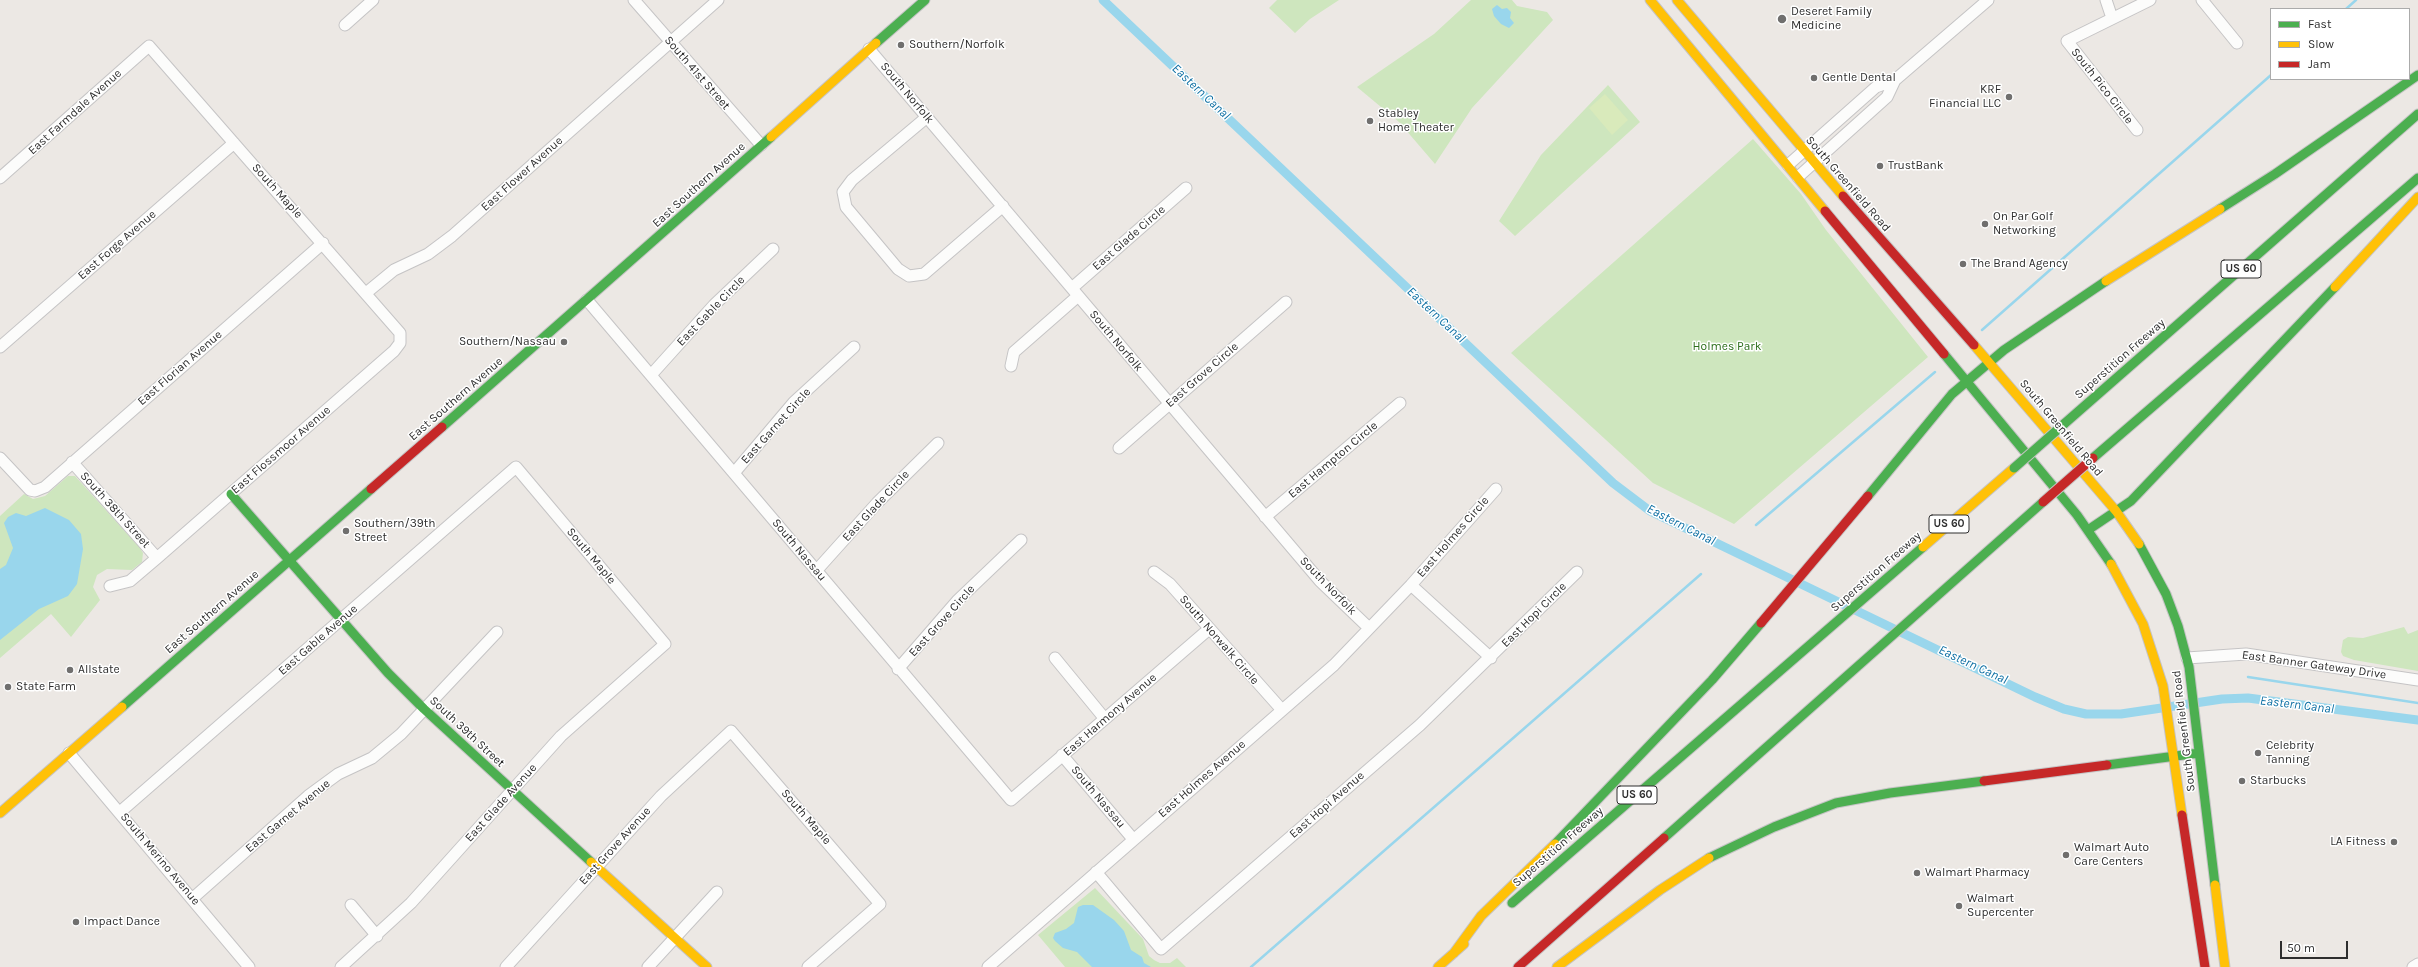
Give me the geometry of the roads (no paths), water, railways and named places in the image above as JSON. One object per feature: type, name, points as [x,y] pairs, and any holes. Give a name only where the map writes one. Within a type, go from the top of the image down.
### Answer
[{"type":"main road","name":"East Southern Avenue","points":[[0,812],[588,300],[925,0]]},
{"type":"main road","name":"South Greenfield Road","points":[[1650,0],[1798,177],[2088,530],[2110,561],[2132,602],[2150,645],[2163,686],[2205,967]]},
{"type":"main road","name":"South Greenfield Road","points":[[1677,0],[1803,152],[1990,362],[2116,511],[2142,548],[2166,594],[2187,658],[2225,967]]},
{"type":"main road","points":[[1454,953],[1481,916],[1629,768],[1766,619],[1952,394],[1965,382],[1990,362],[2121,271],[2274,174],[2418,75]]},
{"type":"main road","name":"Superstition Freeway","points":[[1507,907],[2014,468],[2418,114]]},
{"type":"main road","points":[[1518,967],[2093,458],[2418,178]]},
{"type":"main road","points":[[2088,530],[2131,501],[2365,256],[2418,197]]},
{"type":"main road","name":"South 39th Street","points":[[231,494],[289,561],[424,710],[707,967]]},
{"type":"main road","points":[[1557,967],[1660,890],[1712,856],[1767,830],[1830,806],[1890,793],[2199,753]]},
{"type":"main road","points":[[2194,890],[2206,919],[2214,967]]},
{"type":"main road","points":[[1438,967],[1489,922]]},
{"type":"street","points":[[345,25],[373,0]]},
{"type":"street","name":"South 41st Street","points":[[634,0],[761,146]]},
{"type":"street","name":"East Flower Avenue","points":[[366,293],[394,270],[428,254],[452,236],[718,0]]},
{"type":"street","points":[[1788,165],[1876,87],[1895,80],[1988,0]]},
{"type":"street","points":[[2106,0],[2112,18],[2150,0]]},
{"type":"street","points":[[2202,0],[2237,43]]},
{"type":"street","name":"South Pico Circle","points":[[2112,18],[2066,41],[2137,130]]},
{"type":"street","name":"South Maple","points":[[149,46],[394,325],[401,338]]},
{"type":"street","name":"East Farmdale Avenue","points":[[0,178],[149,46]]},
{"type":"street","name":"South Norfolk","points":[[869,49],[1320,581],[1368,628]]},
{"type":"street","points":[[1798,177],[1888,97],[1895,80]]},
{"type":"street","points":[[927,117],[852,180],[843,192],[846,207],[898,269],[909,276],[924,274],[1003,206]]},
{"type":"street","name":"East Forge Avenue","points":[[0,347],[234,143]]},
{"type":"street","name":"East Glade Circle","points":[[1011,366],[1014,352],[1075,292],[1186,188]]},
{"type":"street","name":"East Florian Avenue","points":[[0,458],[26,487],[35,491],[44,487],[323,243]]},
{"type":"street","name":"East Gable Circle","points":[[651,375],[714,305],[773,249]]},
{"type":"street","name":"South Nassau","points":[[588,300],[898,669],[1011,800]]},
{"type":"street","name":"East Grove Circle","points":[[1119,448],[1286,302]]},
{"type":"street","name":"East Flossmoor Avenue","points":[[110,586],[130,581],[157,558],[394,351],[401,338]]},
{"type":"street","name":"East Garnet Circle","points":[[734,473],[794,402],[854,347]]},
{"type":"street","name":"East Hampton Circle","points":[[1265,517],[1400,403]]},
{"type":"street","name":"East Glade Circle","points":[[816,571],[877,503],[938,443]]},
{"type":"street","name":"South 38th Street","points":[[72,462],[157,558]]},
{"type":"street","name":"South Maple","points":[[516,467],[666,644]]},
{"type":"street","name":"East Gable Avenue","points":[[120,812],[516,467]]},
{"type":"street","name":"East Holmes Circle","points":[[1411,585],[1496,489]]},
{"type":"street","name":"East Grove Circle","points":[[898,669],[957,601],[1021,540]]},
{"type":"street","name":"South Norwalk Circle","points":[[1154,572],[1170,584],[1282,710]]},
{"type":"street","name":"East Hopi Circle","points":[[1491,658],[1577,572]]},
{"type":"street","points":[[1411,585],[1491,658]]},
{"type":"street","name":"East Holmes Avenue","points":[[988,967],[1334,665],[1411,585]]},
{"type":"street","name":"East Harmony Avenue","points":[[1011,800],[1209,629]]},
{"type":"street","points":[[424,710],[497,632]]},
{"type":"street","name":"East Glade Avenue","points":[[341,967],[411,904],[578,719],[666,644]]},
{"type":"street","name":"East Banner Gateway Drive","points":[[2187,658],[2246,654],[2418,680]]},
{"type":"street","points":[[1055,658],[1105,719]]},
{"type":"street","name":"East Hopi Avenue","points":[[1096,872],[1161,949],[1420,725],[1491,658]]},
{"type":"street","name":"East Garnet Avenue","points":[[193,898],[308,796],[338,774],[372,758],[401,734],[424,710]]},
{"type":"street","name":"South Maple","points":[[731,731],[880,904],[808,967]]},
{"type":"street","name":"East Grove Avenue","points":[[506,967],[661,796],[731,731]]},
{"type":"street","name":"South Merino Avenue","points":[[69,753],[250,967]]},
{"type":"street","name":"South Nassau","points":[[1062,755],[1133,839]]},
{"type":"street","points":[[648,967],[717,892]]},
{"type":"street","points":[[351,905],[377,936]]},
{"type":"street","points":[[2413,967],[2418,964]]},
{"type":"water","points":[[1497,5],[1502,9],[1507,8],[1511,12],[1510,18],[1514,23],[1509,28],[1501,24],[1494,16],[1492,9]]},
{"type":"water","points":[[45,508],[69,520],[81,534],[83,549],[77,584],[68,596],[39,609],[0,640],[0,569],[6,565],[13,548],[4,523],[8,517],[16,513],[26,516]]},
{"type":"water","points":[[1083,905],[1093,905],[1114,920],[1124,931],[1131,950],[1142,957],[1144,963],[1151,967],[1092,967],[1077,952],[1063,948],[1055,941],[1053,938],[1055,933],[1066,929],[1074,923],[1078,907]]},
{"type":"waterway","name":"Eastern Canal","points":[[1103,0],[1613,483],[1650,511],[2035,697],[2064,709],[2086,714],[2121,714],[2222,699],[2248,698],[2418,720]]},
{"type":"waterway","points":[[2347,8],[2356,0]]},
{"type":"waterway","points":[[1982,330],[2270,76]]},
{"type":"waterway","points":[[1756,525],[1935,372]]},
{"type":"waterway","points":[[1251,967],[1701,574]]},
{"type":"waterway","points":[[2248,677],[2418,703]]},
{"type":"place","name":"Deseret Family Medicine","points":[[1782,19]]},
{"type":"place","name":"Southern/Norfolk","points":[[901,45]]},
{"type":"place","name":"Gentle Dental","points":[[1814,78]]},
{"type":"place","name":"KRF Financial LLC","points":[[2009,97]]},
{"type":"place","name":"Stabley Home Theater","points":[[1370,121]]},
{"type":"place","name":"TrustBank","points":[[1880,166]]},
{"type":"place","name":"On Par Golf Networking","points":[[1985,224]]},
{"type":"place","name":"The Brand Agency","points":[[1963,264]]},
{"type":"place","name":"Southern/Nassau","points":[[564,342]]},
{"type":"place","name":"Southern/39th Street","points":[[346,531]]},
{"type":"place","name":"Allstate","points":[[70,670]]},
{"type":"place","name":"State Farm","points":[[8,687]]},
{"type":"place","name":"Celebrity Tanning","points":[[2258,753]]},
{"type":"place","name":"Starbucks","points":[[2242,781]]},
{"type":"place","name":"LA Fitness","points":[[2394,842]]},
{"type":"place","name":"Walmart Auto Care Centers","points":[[2066,855]]},
{"type":"place","name":"Walmart Pharmacy","points":[[1917,873]]},
{"type":"place","name":"Walmart Supercenter","points":[[1959,906]]},
{"type":"place","name":"Impact Dance","points":[[76,922]]},
{"type":"park label","name":"Holmes Park","points":[[1727,347]]}]
